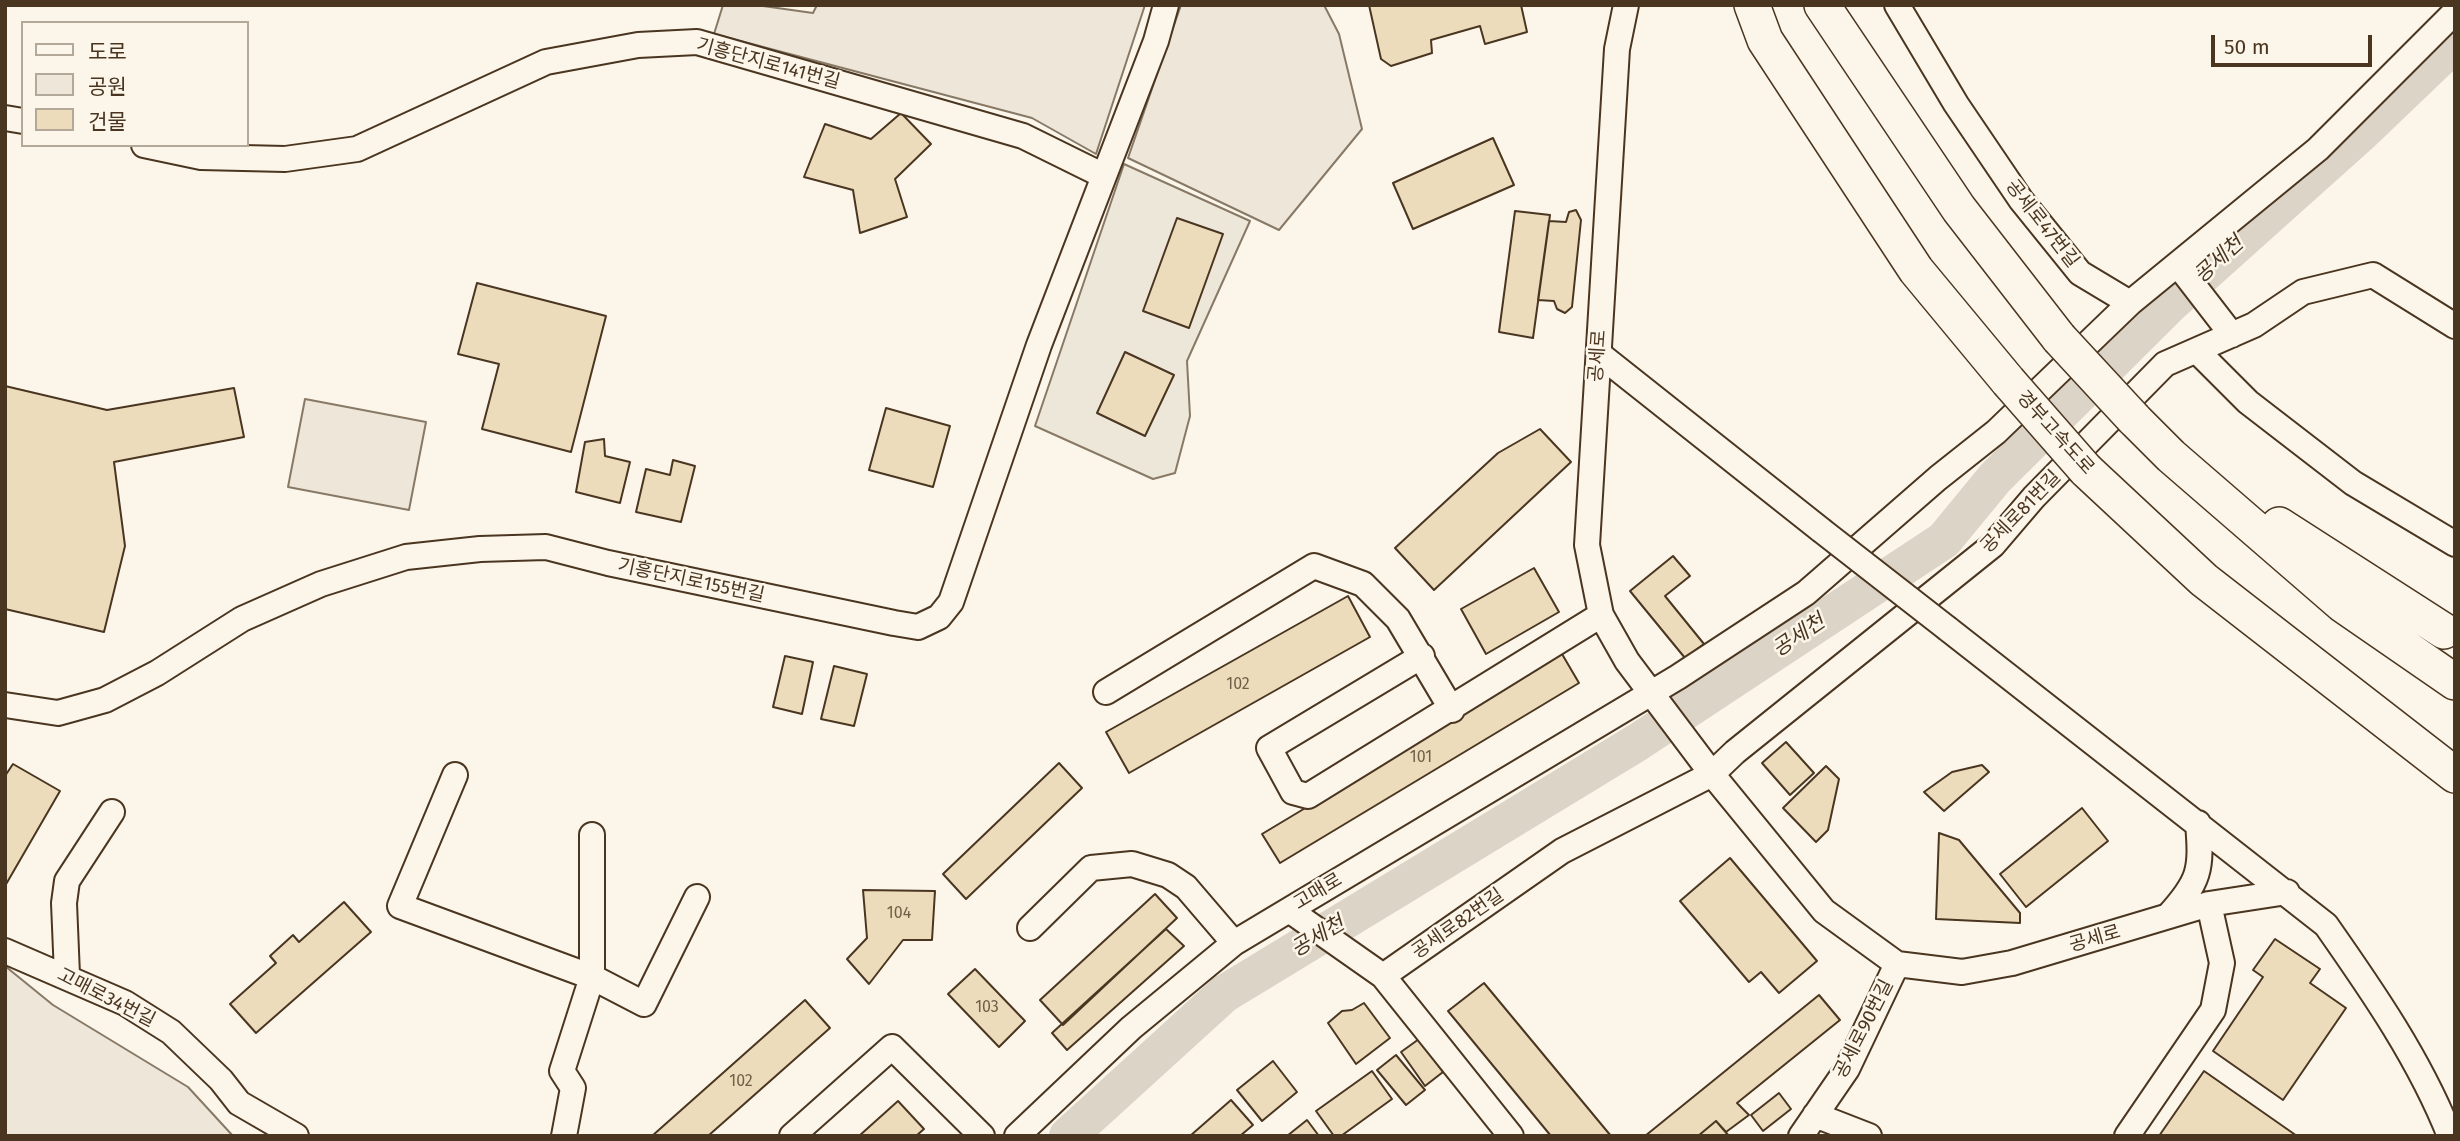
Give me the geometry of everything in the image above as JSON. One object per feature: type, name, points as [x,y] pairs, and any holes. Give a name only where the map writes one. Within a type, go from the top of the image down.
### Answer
[{"type":"highway","name":"경부고속도로","points":[[1752,5],[1765,40],[1916,270],[2086,470],[2204,580],[2455,775]]},
{"type":"highway","points":[[1822,5],[1959,209],[2059,338],[2134,419],[2172,456],[2342,604],[2455,682]]},
{"type":"highway","points":[[2172,456],[2444,631]]},
{"type":"street","name":"기흥단지로155번길","points":[[5,705],[58,713],[105,700],[157,673],[242,619],[321,584],[406,557],[480,549],[546,547],[608,563],[918,627],[939,617],[951,602],[956,590],[1039,345],[1156,41],[1166,5]]},
{"type":"street","name":"공세로","points":[[1626,5],[1617,49],[1587,545],[1601,615],[1627,661],[1712,774],[1824,911],[1897,964],[1927,970],[1975,970],[2012,963],[2209,904],[2287,892]]},
{"type":"street","name":"공세로47번길","points":[[1897,5],[1956,104],[2021,200],[2080,273],[2130,303]]},
{"type":"street","points":[[2130,303],[2179,266],[2318,149],[2455,12]]},
{"type":"street","name":"기흥단지로141번길","points":[[154,147],[201,157],[285,159],[357,149],[546,62],[638,45],[697,42],[1023,136],[1104,176]]},
{"type":"street","points":[[2179,266],[2231,335]]},
{"type":"street","name":"공세로81번길","points":[[1712,774],[1735,752],[1993,545],[2034,497],[2165,364],[2254,325],[2303,292],[2373,275],[2455,326]]},
{"type":"street","name":"고매로","points":[[1017,1136],[1132,1028],[1234,943],[1651,692],[1806,593],[1996,432],[2130,303]]},
{"type":"street","points":[[2197,351],[2248,402],[2353,483],[2455,544]]},
{"type":"street","points":[[1599,354],[2326,925],[2370,988],[2432,1091],[2450,1136]]},
{"type":"street","points":[[1106,692],[1314,566],[1363,584],[1398,619],[1452,710]]},
{"type":"street","points":[[1422,656],[1269,747],[1293,792],[1308,796],[1452,710],[1601,615]]},
{"type":"street","name":"공세로82번길","points":[[1383,976],[1562,851],[1712,774]]},
{"type":"street","points":[[455,775],[400,906],[592,977],[644,1004],[697,897]]},
{"type":"street","points":[[67,975],[64,903],[67,881],[112,811]]},
{"type":"street","points":[[2167,917],[2193,889],[2201,857],[2198,823]]},
{"type":"street","points":[[564,1136],[573,1088],[562,1071],[592,977],[592,835]]},
{"type":"street","points":[[1030,928],[1091,867],[1132,864],[1168,875],[1186,887],[1234,943]]},
{"type":"street","points":[[2127,1136],[2213,1010],[2222,963],[2209,904]]},
{"type":"street","points":[[1289,910],[1383,976],[1511,1136]]},
{"type":"street","name":"고매로34번길","points":[[5,951],[18,959],[67,975],[125,1003],[171,1032],[221,1080],[239,1103],[296,1136]]},
{"type":"street","name":"공세로90번길","points":[[1801,1136],[1847,1069],[1897,964]]},
{"type":"street","points":[[792,1136],[892,1047],[982,1136]]},
{"type":"street","points":[[1815,1115],[1869,1136]]},
{"type":"green space","points":[[723,5],[756,5],[813,13],[817,5],[1145,5],[1096,154],[1032,118],[714,34]]},
{"type":"green space","points":[[1181,5],[1324,5],[1339,34],[1362,129],[1279,230],[1128,158]]},
{"type":"green space","points":[[305,399],[426,422],[409,510],[288,487]]},
{"type":"green space","points":[[5,966],[53,1005],[188,1087],[233,1136],[5,1136]]},
{"type":"shaded area","points":[[1124,164],[1250,221],[1187,361],[1190,416],[1175,473],[1153,479],[1035,426]]},
{"type":"building","points":[[1369,5],[1521,5],[1527,32],[1485,44],[1480,26],[1431,40],[1432,53],[1391,66],[1381,59]]},
{"type":"building","points":[[901,113],[931,144],[895,179],[907,217],[860,233],[853,190],[804,177],[825,124],[871,139]]},
{"type":"building","points":[[1493,138],[1514,185],[1413,229],[1393,183]]},
{"type":"building","points":[[1576,210],[1581,220],[1572,307],[1565,313],[1557,309],[1554,301],[1538,300],[1549,221],[1566,222],[1569,212]]},
{"type":"building","points":[[1515,211],[1550,215],[1533,338],[1499,332]]},
{"type":"building","points":[[1177,218],[1223,234],[1189,328],[1143,311]]},
{"type":"building","points":[[477,283],[606,316],[571,452],[482,429],[499,364],[458,354]]},
{"type":"building","points":[[1125,352],[1174,375],[1145,436],[1097,413]]},
{"type":"building","points":[[5,386],[107,410],[234,388],[244,437],[114,462],[125,546],[104,632],[5,609]]},
{"type":"building","points":[[886,408],[950,426],[933,487],[869,470]]},
{"type":"building","points":[[1540,429],[1571,462],[1434,590],[1395,548],[1498,453]]},
{"type":"building","points":[[604,439],[605,456],[630,462],[620,503],[576,492],[585,442]]},
{"type":"building","points":[[673,460],[695,466],[681,522],[636,512],[646,469],[670,475]]},
{"type":"building","points":[[1673,556],[1690,576],[1665,596],[1704,644],[1685,658],[1630,591]]},
{"type":"building","points":[[1534,568],[1559,612],[1486,654],[1461,609]]},
{"type":"building","points":[[1348,596],[1370,637],[1129,773],[1106,732]]},
{"type":"building","points":[[1562,654],[1579,683],[1280,863],[1262,834]]},
{"type":"building","points":[[785,656],[813,662],[802,714],[773,707]]},
{"type":"building","points":[[834,666],[867,674],[854,726],[821,719]]},
{"type":"building","points":[[1786,742],[1814,773],[1790,795],[1762,763]]},
{"type":"building","points":[[1059,763],[1082,788],[966,899],[943,874]]},
{"type":"building","points":[[13,764],[60,791],[5,886],[5,776]]},
{"type":"building","points":[[1982,765],[1989,772],[1944,811],[1924,792],[1952,772]]},
{"type":"building","points":[[1826,766],[1839,779],[1828,830],[1816,842],[1783,808]]},
{"type":"building","points":[[2082,808],[2108,841],[2026,907],[2000,874]]},
{"type":"building","points":[[1939,833],[1959,840],[2020,913],[2020,923],[1936,919]]},
{"type":"building","points":[[1730,858],[1817,961],[1779,993],[1761,972],[1749,982],[1680,901]]},
{"type":"building","points":[[863,890],[935,891],[932,940],[903,940],[869,984],[847,959],[867,938]]},
{"type":"building","points":[[1155,894],[1177,918],[1063,1025],[1040,1000]]},
{"type":"building","points":[[344,902],[371,932],[256,1033],[230,1004],[276,963],[270,956],[293,935],[299,942]]},
{"type":"building","points":[[1166,929],[1184,946],[1067,1050],[1052,1033]]},
{"type":"building","points":[[2275,939],[2320,969],[2310,983],[2346,1008],[2283,1100],[2213,1051],[2263,977],[2253,970]]},
{"type":"building","points":[[975,969],[1025,1021],[999,1047],[948,994]]},
{"type":"building","points":[[1484,983],[1611,1136],[1551,1136],[1448,1011]]},
{"type":"building","points":[[1819,995],[1840,1020],[1737,1103],[1749,1115],[1726,1132],[1716,1121],[1698,1136],[1645,1136]]},
{"type":"building","points":[[805,1000],[830,1028],[708,1136],[652,1136]]},
{"type":"building","points":[[1364,1003],[1390,1038],[1356,1064],[1328,1023],[1342,1011],[1352,1010]]},
{"type":"building","points":[[1419,1039],[1443,1072],[1425,1086],[1401,1052]]},
{"type":"building","points":[[1396,1055],[1425,1090],[1406,1105],[1377,1070]]},
{"type":"building","points":[[1273,1061],[1297,1092],[1262,1121],[1237,1090]]},
{"type":"building","points":[[1372,1071],[1392,1099],[1341,1136],[1334,1136],[1316,1111]]},
{"type":"building","points":[[2204,1071],[2297,1136],[2159,1136]]},
{"type":"building","points":[[1779,1093],[1791,1109],[1763,1131],[1751,1115]]},
{"type":"building","points":[[1231,1100],[1253,1125],[1240,1136],[1190,1136]]},
{"type":"building","points":[[898,1101],[924,1129],[916,1136],[859,1136]]},
{"type":"building","points":[[1307,1120],[1319,1136],[1287,1136]]},
{"type":"building","points":[[1716,1121],[1729,1136],[1698,1136]]},
{"type":"waterway","name":"공세천","points":[[1068,1136],[1224,994],[1638,742],[1944,540],[1995,478],[2171,303],[2363,131],[2455,43]]}]
